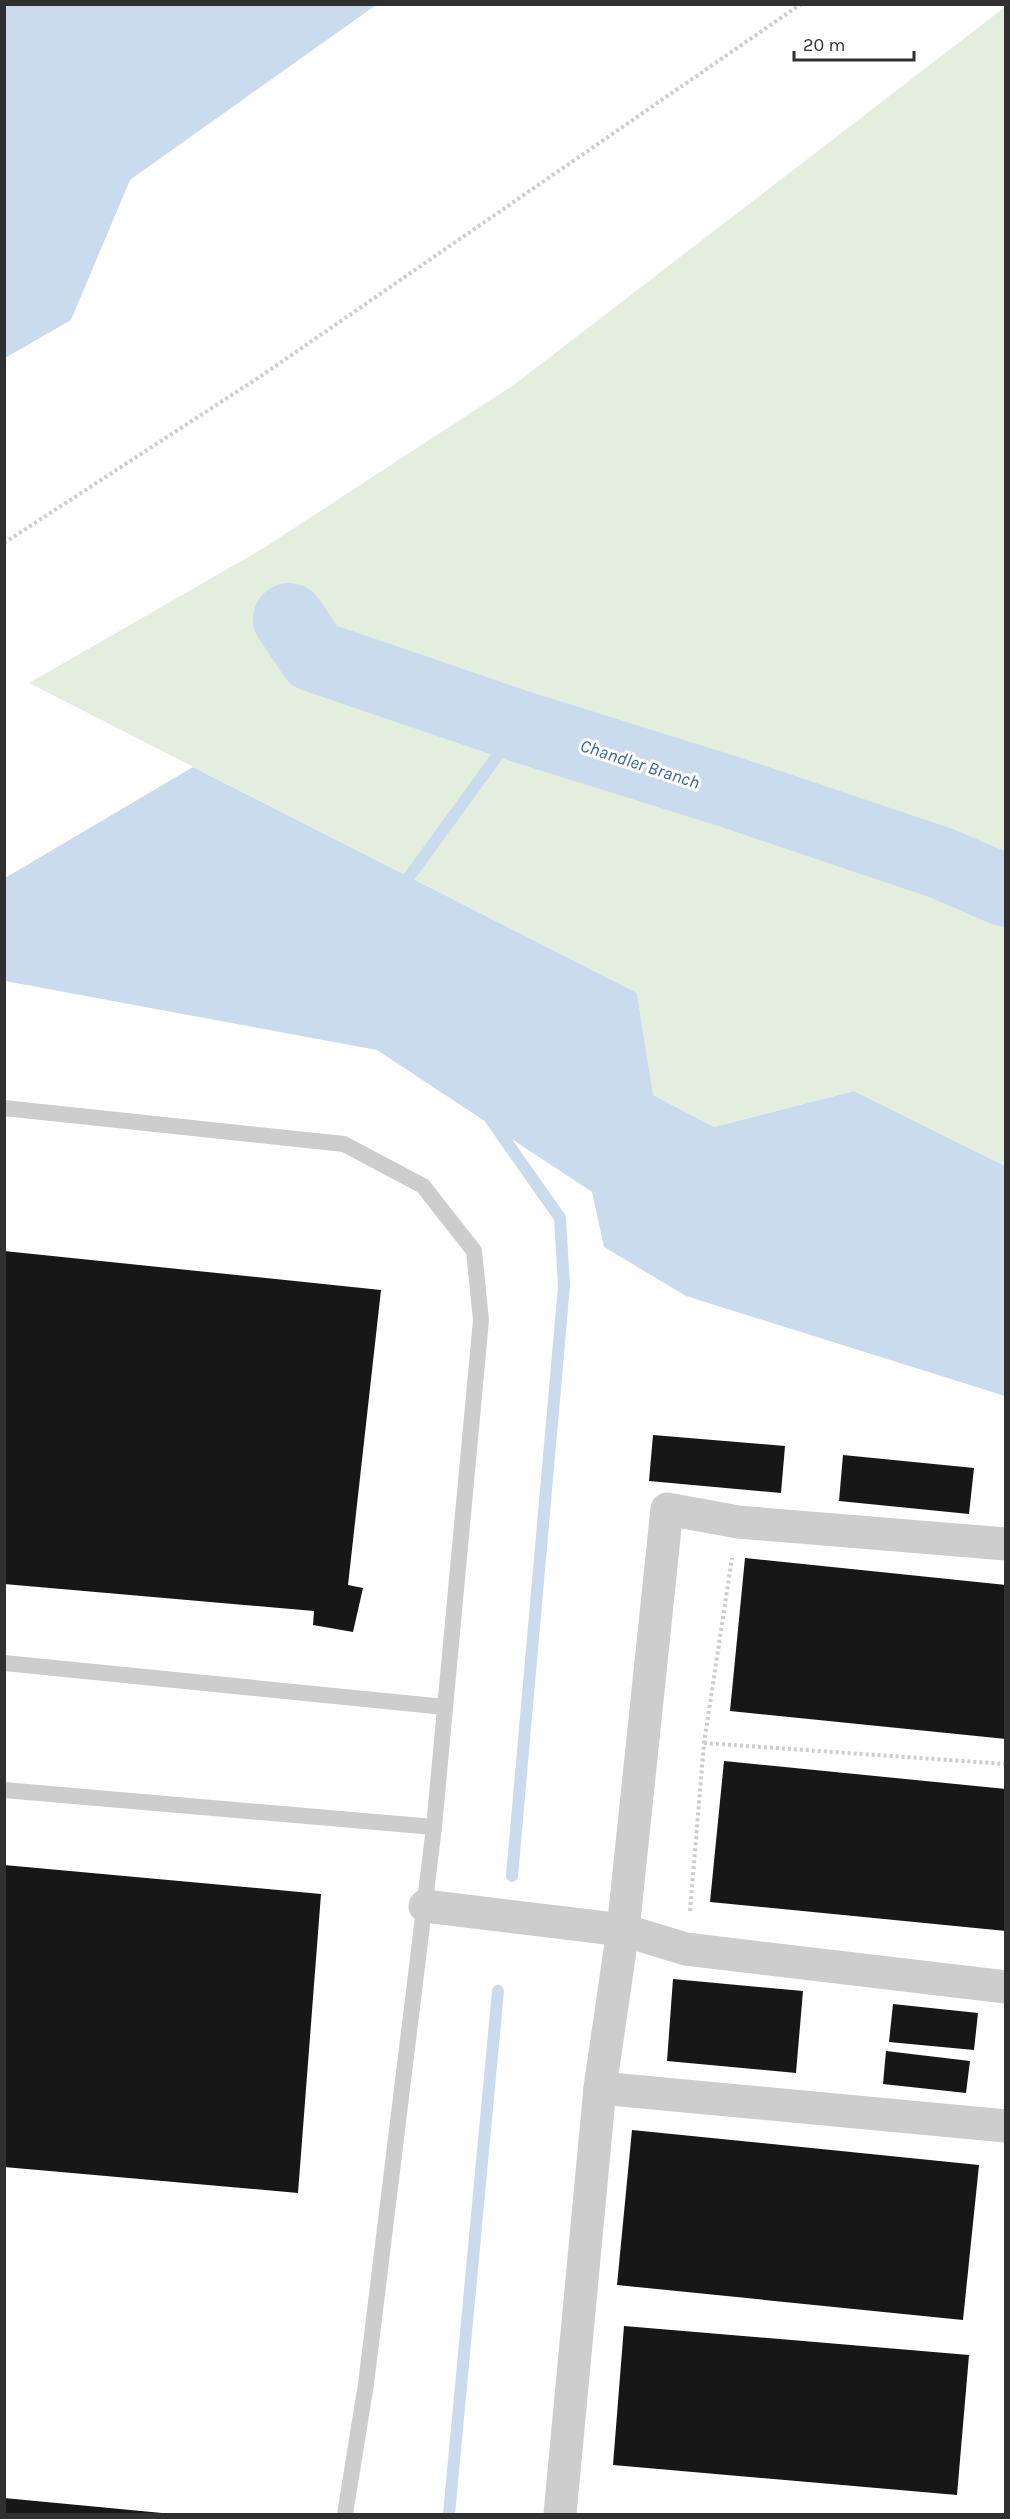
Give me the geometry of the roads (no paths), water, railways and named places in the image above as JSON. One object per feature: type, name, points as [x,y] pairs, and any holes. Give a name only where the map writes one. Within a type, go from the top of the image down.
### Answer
[{"type":"street","points":[[560,2514],[600,2088],[623,1930],[667,1509],[738,1522],[1005,1544]]},
{"type":"street","points":[[425,1906],[623,1930],[686,1949],[1005,1987]]},
{"type":"street","points":[[600,2088],[1005,2126]]},
{"type":"lane","points":[[4,1108],[345,1144],[423,1186],[474,1251],[481,1320],[434,1827],[366,2384],[345,2514]]},
{"type":"lane","points":[[4,1663],[445,1707]]},
{"type":"lane","points":[[4,1790],[434,1827]]},
{"type":"water","points":[[5,4],[376,5],[130,180],[71,320],[5,358]]},
{"type":"water","points":[[193,767],[637,993],[653,1095],[714,1127],[854,1091],[1005,1166],[1005,1396],[686,1296],[604,1247],[592,1192],[377,1050],[5,981],[5,878]]},
{"type":"waterway","name":"Chandler Branch","points":[[289,619],[314,656],[519,726],[730,792],[941,863],[1006,891]]},
{"type":"waterway","points":[[401,888],[519,726]]},
{"type":"waterway","points":[[489,1117],[560,1218],[564,1286],[512,1876]]},
{"type":"waterway","points":[[449,2514],[498,1991]]}]
